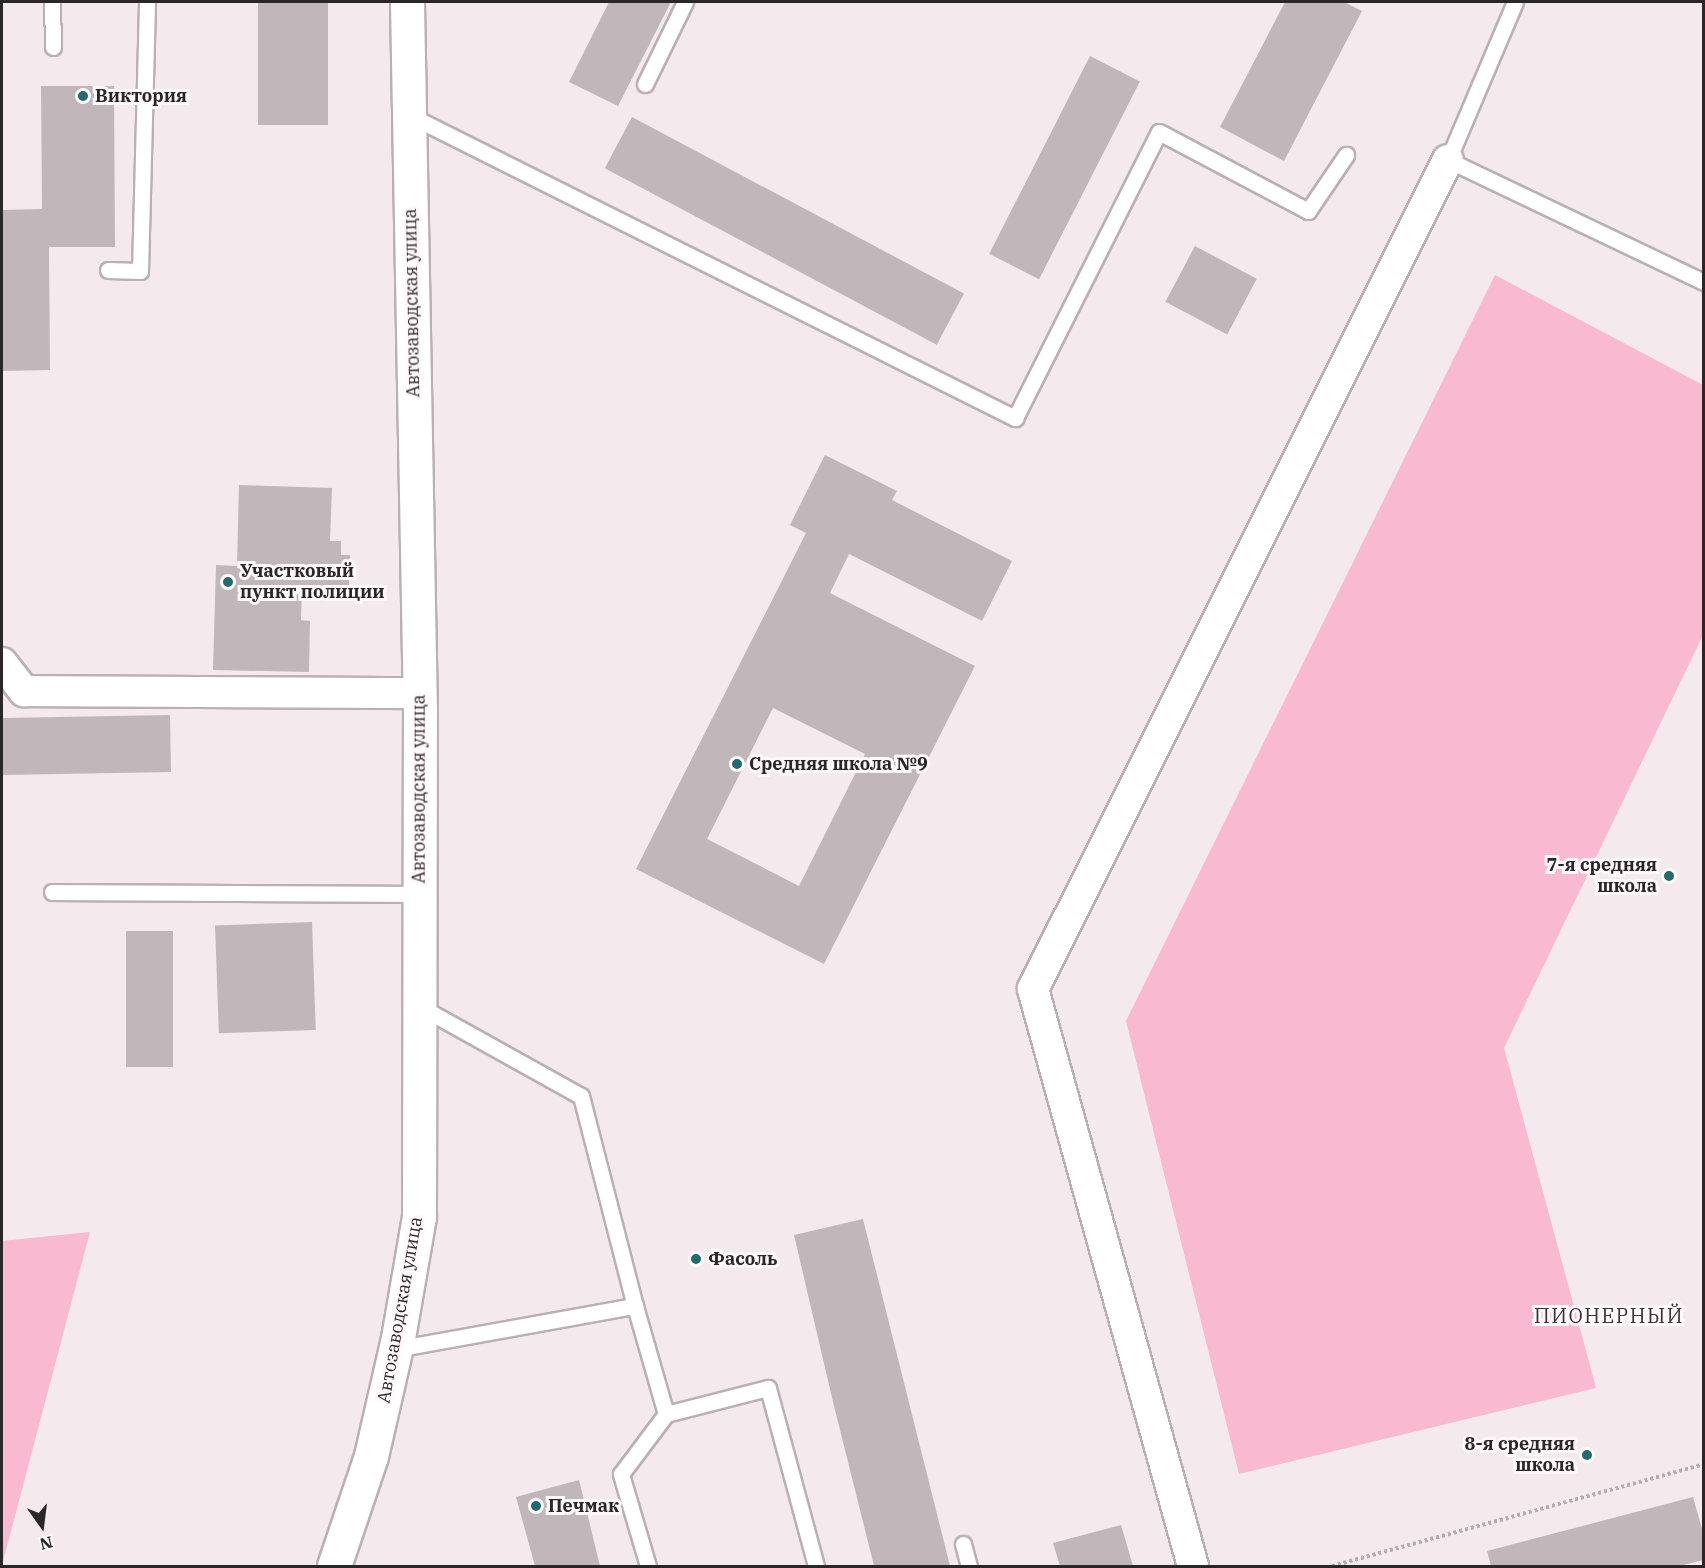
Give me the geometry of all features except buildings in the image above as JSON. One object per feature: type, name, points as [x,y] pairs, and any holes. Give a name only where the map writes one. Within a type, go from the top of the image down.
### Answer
[{"type":"street","name":"Автозаводская улица","points":[[334,1566],[372,1456],[395,1349],[419,1217],[419,693],[407,2]]},
{"type":"street","points":[[1193,1566],[1034,989],[1448,160]]},
{"type":"street","points":[[2,663],[24,691],[419,693]]},
{"type":"lane","points":[[52,2],[53,47]]},
{"type":"lane","points":[[108,270],[140,271],[147,2]]},
{"type":"lane","points":[[645,84],[685,2]]},
{"type":"lane","points":[[1515,2],[1448,160],[1704,282]]},
{"type":"lane","points":[[409,115],[1015,418],[1159,132],[1308,211],[1346,154]]},
{"type":"lane","points":[[52,892],[419,894]]},
{"type":"lane","points":[[419,1005],[580,1096],[666,1414]]},
{"type":"lane","points":[[395,1349],[635,1306]]},
{"type":"lane","points":[[648,1566],[621,1474],[666,1414],[768,1388],[816,1566]]},
{"type":"lane","points":[[963,1544],[969,1566]]},
{"type":"path","points":[[1332,1566],[1704,1464]]},
{"type":"shaded area","points":[[1495,275],[1703,385],[1703,635],[1504,1048],[1596,1388],[1239,1474],[1126,1021]]},
{"type":"shaded area","points":[[90,1232],[2,1565],[2,1241]]},
{"type":"place","name":"Виктория","points":[[83,96]]},
{"type":"place","name":"Участковый пункт полиции","points":[[228,582]]},
{"type":"place","name":"Средняя школа №9","points":[[737,764]]},
{"type":"place","name":"7-я средняя школа","points":[[1669,876]]},
{"type":"place","name":"Фасоль","points":[[696,1259]]},
{"type":"place","name":"8-я средняя школа","points":[[1587,1455]]},
{"type":"place","name":"Печмак","points":[[536,1506]]},
{"type":"district","name":"ПИОНЕРНЫЙ","points":[[1609,1315]]}]
